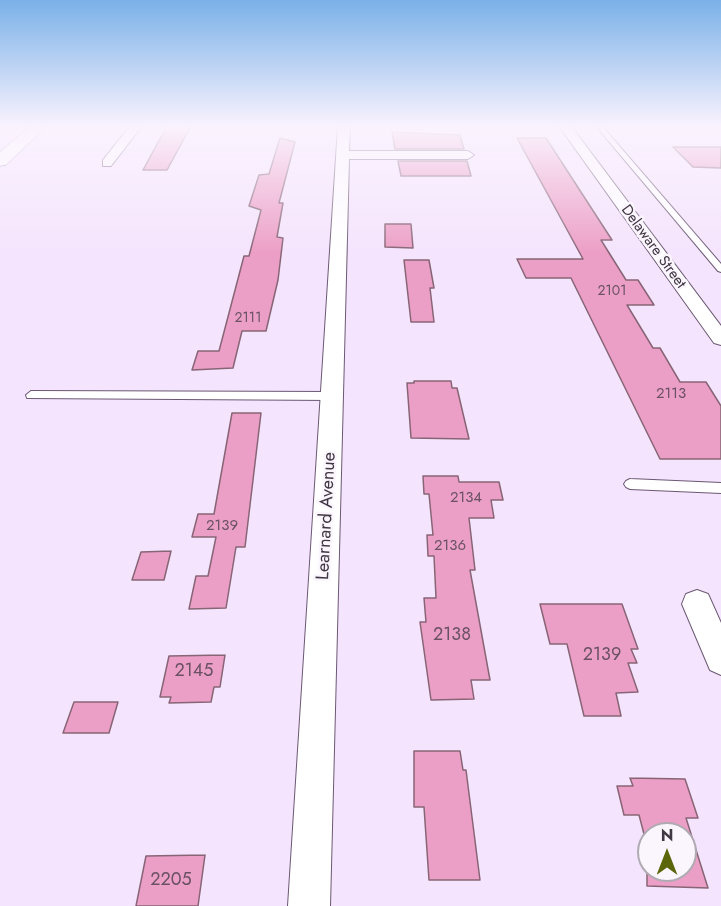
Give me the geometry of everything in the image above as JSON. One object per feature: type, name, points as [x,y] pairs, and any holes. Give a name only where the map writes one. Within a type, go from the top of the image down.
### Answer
[{"type":"street","name":"Learnard Avenue","points":[[309,906],[342,168]]},
{"type":"street","name":"Delaware Street","points":[[595,168],[721,339]]},
{"type":"street","points":[[697,604],[721,659]]},
{"type":"lane","points":[[635,168],[721,269]]},
{"type":"lane","points":[[31,395],[332,396]]},
{"type":"lane","points":[[630,484],[721,488]]},
{"type":"building","points":[[144,168],[168,168],[167,170],[143,170]]},
{"type":"building","points":[[271,168],[288,168],[279,203],[283,203],[277,237],[283,238],[278,280],[266,331],[242,331],[233,368],[192,370],[198,351],[219,351],[244,256],[249,256],[261,210],[249,206],[259,175],[269,174]]},
{"type":"building","points":[[399,168],[469,168],[471,176],[401,176]]},
{"type":"building","points":[[534,168],[566,168],[612,240],[601,240],[626,280],[638,280],[654,305],[627,305],[653,348],[660,348],[680,382],[706,382],[721,406],[721,459],[660,459],[571,278],[526,278],[517,259],[583,259]]},
{"type":"building","points":[[385,224],[411,224],[413,248],[385,247]]},
{"type":"building","points":[[404,260],[429,260],[434,288],[430,288],[434,322],[411,322]]},
{"type":"building","points":[[414,381],[451,381],[452,388],[457,388],[469,439],[411,438],[407,383],[414,383]]},
{"type":"building","points":[[232,413],[261,413],[245,547],[236,547],[226,608],[189,609],[196,576],[208,576],[216,537],[192,537],[198,514],[214,514]]},
{"type":"building","points":[[423,476],[458,476],[459,482],[499,482],[503,500],[491,500],[494,518],[469,518],[475,570],[470,570],[490,680],[471,680],[474,699],[431,700],[420,622],[426,622],[424,598],[436,598],[434,556],[428,556],[427,535],[433,535],[429,494],[424,494]]},
{"type":"building","points":[[171,551],[164,580],[132,580],[141,552]]},
{"type":"building","points":[[540,604],[622,604],[638,649],[631,649],[637,663],[628,663],[638,692],[616,693],[621,716],[584,716],[567,644],[550,644]]},
{"type":"building","points":[[225,655],[220,687],[214,687],[211,702],[169,703],[171,697],[160,697],[169,656]]},
{"type":"building","points":[[74,702],[118,702],[109,733],[63,733]]},
{"type":"building","points":[[414,751],[460,751],[463,770],[466,770],[480,880],[429,880],[424,807],[414,807]]},
{"type":"building","points":[[630,778],[685,779],[698,818],[686,818],[687,822],[641,822],[639,815],[624,815],[617,786],[633,786]]},
{"type":"building","points":[[697,853],[708,888],[647,886],[647,882],[697,882]]},
{"type":"building","points":[[205,855],[198,906],[136,906],[146,856]]}]
